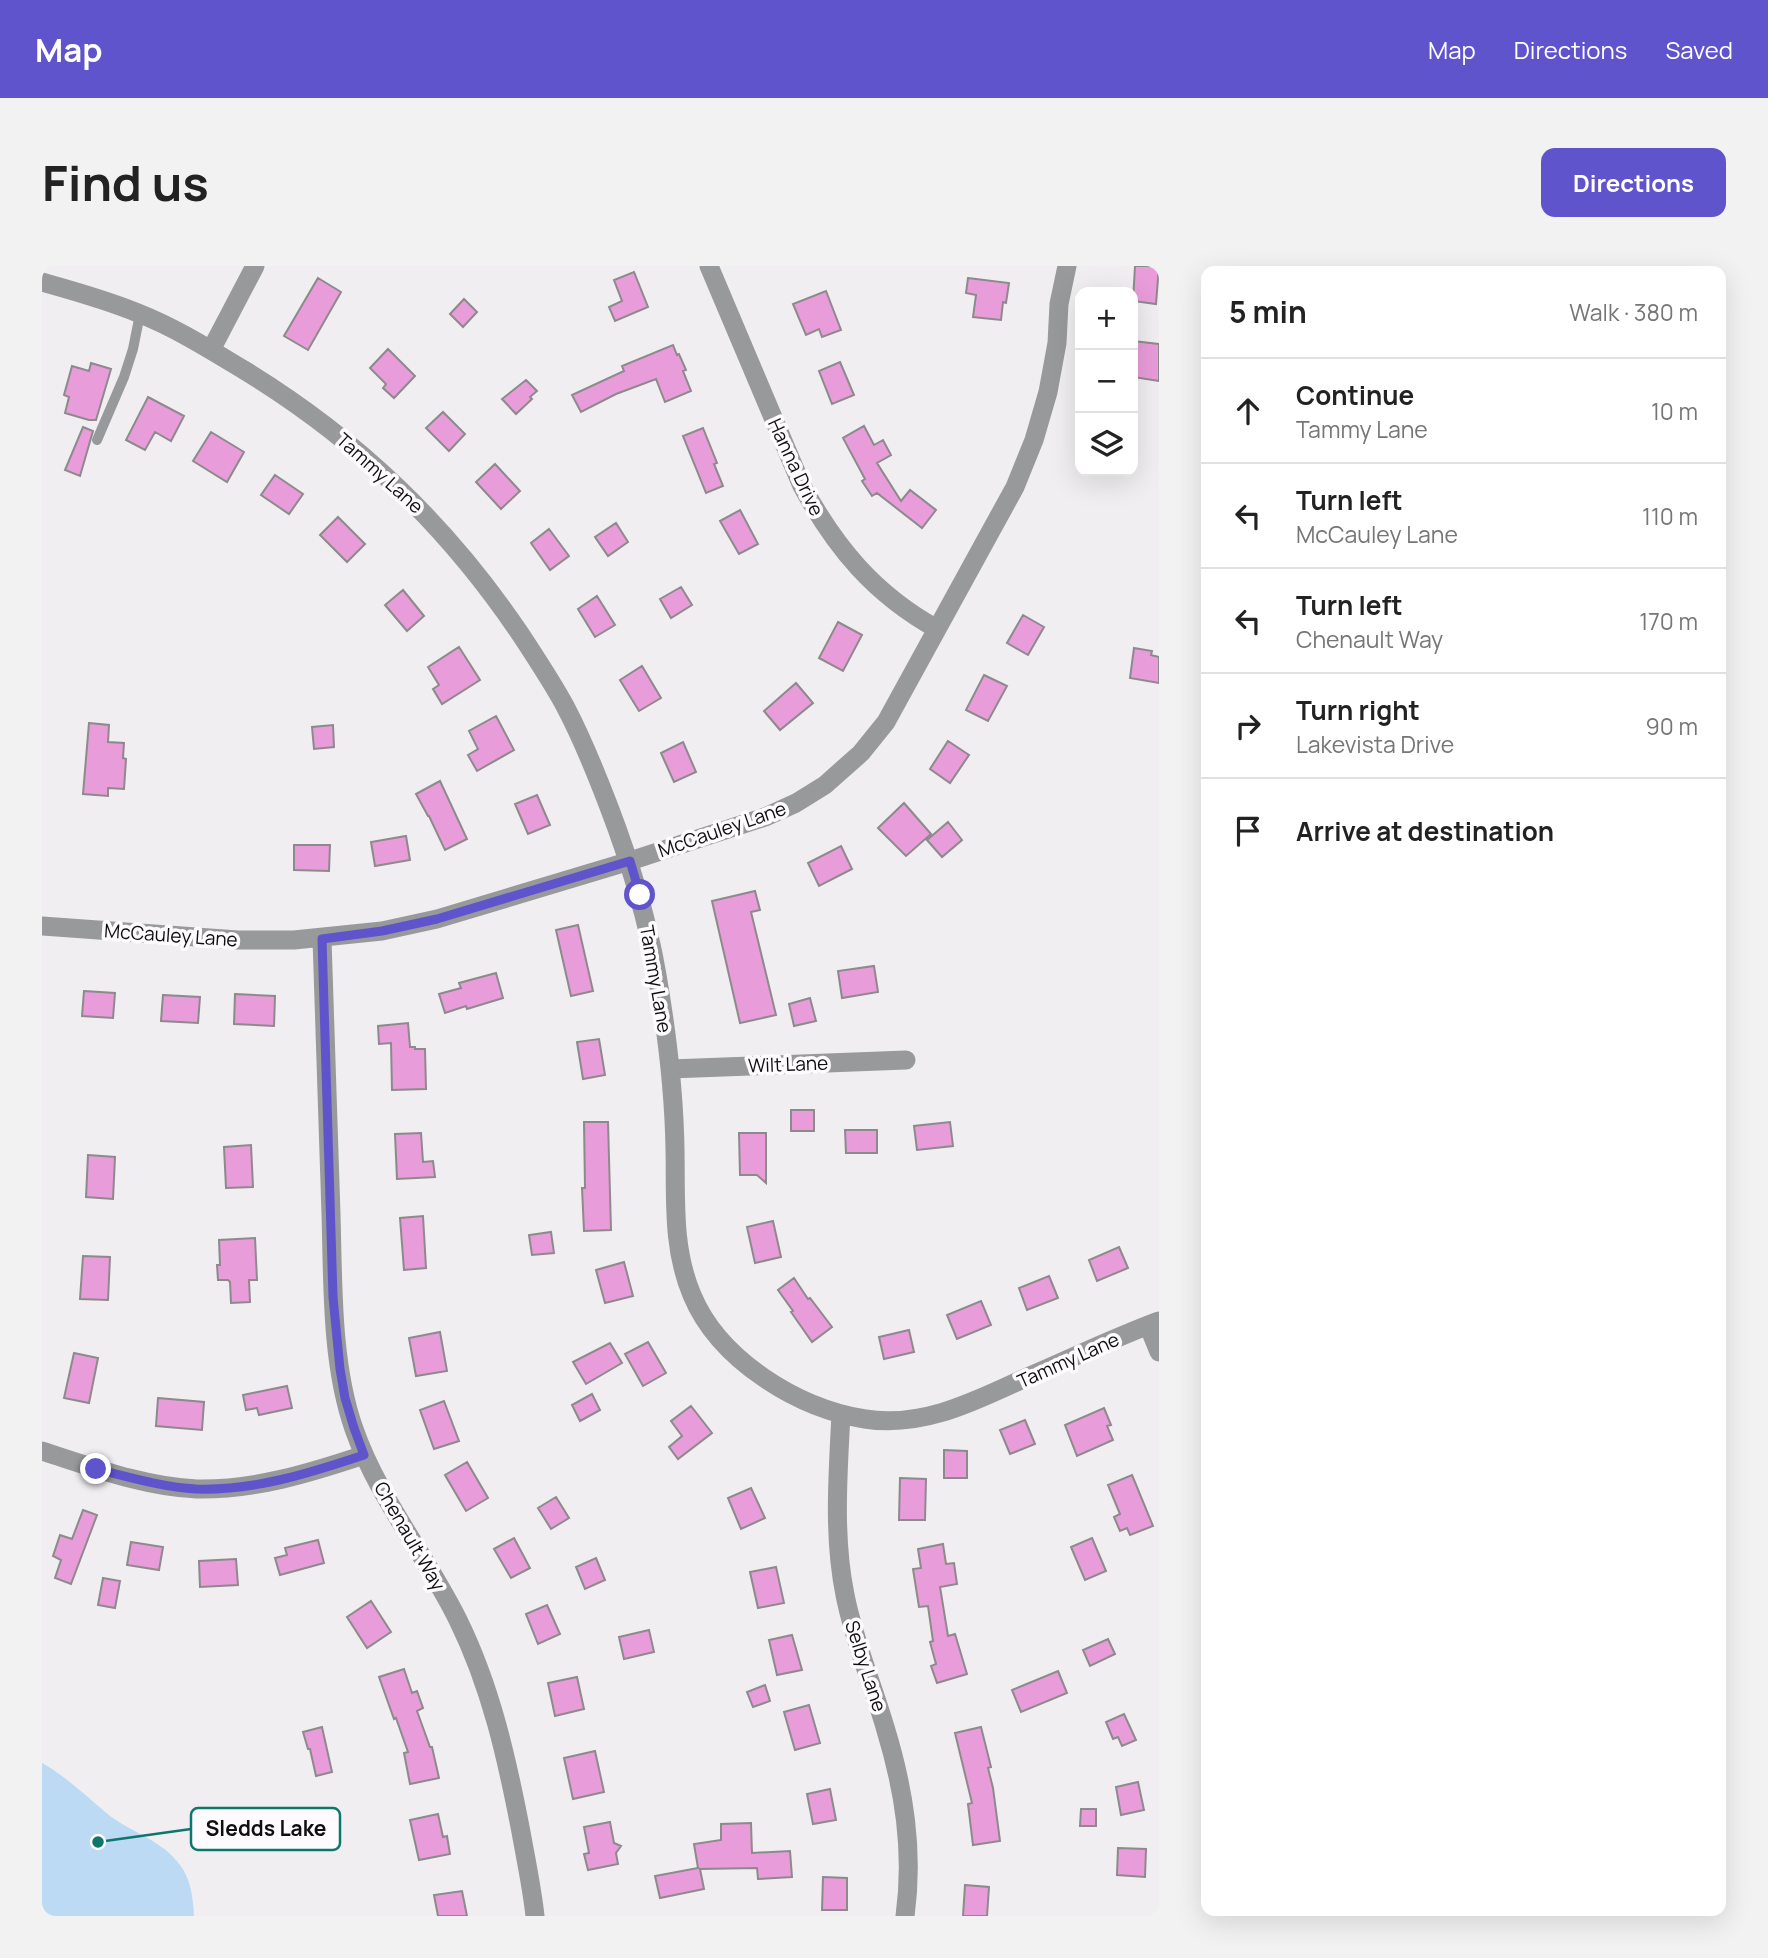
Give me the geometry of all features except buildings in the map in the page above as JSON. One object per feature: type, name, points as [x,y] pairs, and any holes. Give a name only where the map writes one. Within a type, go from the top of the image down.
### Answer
[{"type":"street","points":[[211,350],[255,266]]},
{"type":"street","name":"Hanna Drive","points":[[709,266],[802,486],[820,520],[843,552],[869,580],[899,605],[937,629]]},
{"type":"street","name":"McCauley Lane","points":[[42,926],[238,940],[322,939],[382,931],[437,919],[765,817],[796,803],[825,785],[861,753],[886,722],[1015,487],[1034,440],[1048,392],[1059,304],[1067,266]]},
{"type":"street","name":"Tammy Lane","points":[[42,282],[108,301],[183,334],[301,407],[364,456],[412,500],[457,548],[499,603],[537,660],[565,707],[600,785],[630,861],[640,895],[656,970],[670,1069],[676,1231],[681,1265],[693,1298],[708,1324],[724,1343],[773,1384],[804,1401],[841,1414],[902,1420],[933,1416],[963,1406],[1154,1323]]},
{"type":"street","name":"Chenault Way","points":[[322,939],[333,1297],[345,1398],[364,1455],[457,1617],[476,1658],[505,1754],[535,1916]]},
{"type":"street","name":"Wilt Lane","points":[[670,1069],[906,1060]]},
{"type":"street","points":[[1154,1323],[1159,1352]]},
{"type":"street","name":"Selby Lane","points":[[841,1414],[838,1492],[839,1544],[844,1592],[853,1634],[886,1727],[901,1788],[908,1827],[905,1916]]},
{"type":"street","points":[[42,1451],[96,1469],[158,1484],[196,1489],[234,1488],[275,1481],[315,1472],[364,1455]]},
{"type":"lane","points":[[97,440],[124,377],[140,314]]},
{"type":"water","points":[[42,1763],[69,1781],[110,1816],[156,1843],[173,1857],[189,1883],[194,1916],[42,1916]]},
{"type":"place","name":"Sledds Lake","points":[[98,1842]]},
{"type":"route","points":[[96,1469],[158,1484],[196,1489],[234,1488],[315,1472],[364,1455],[345,1398],[333,1297],[322,939],[382,931],[437,919],[630,861],[640,895]]}]
